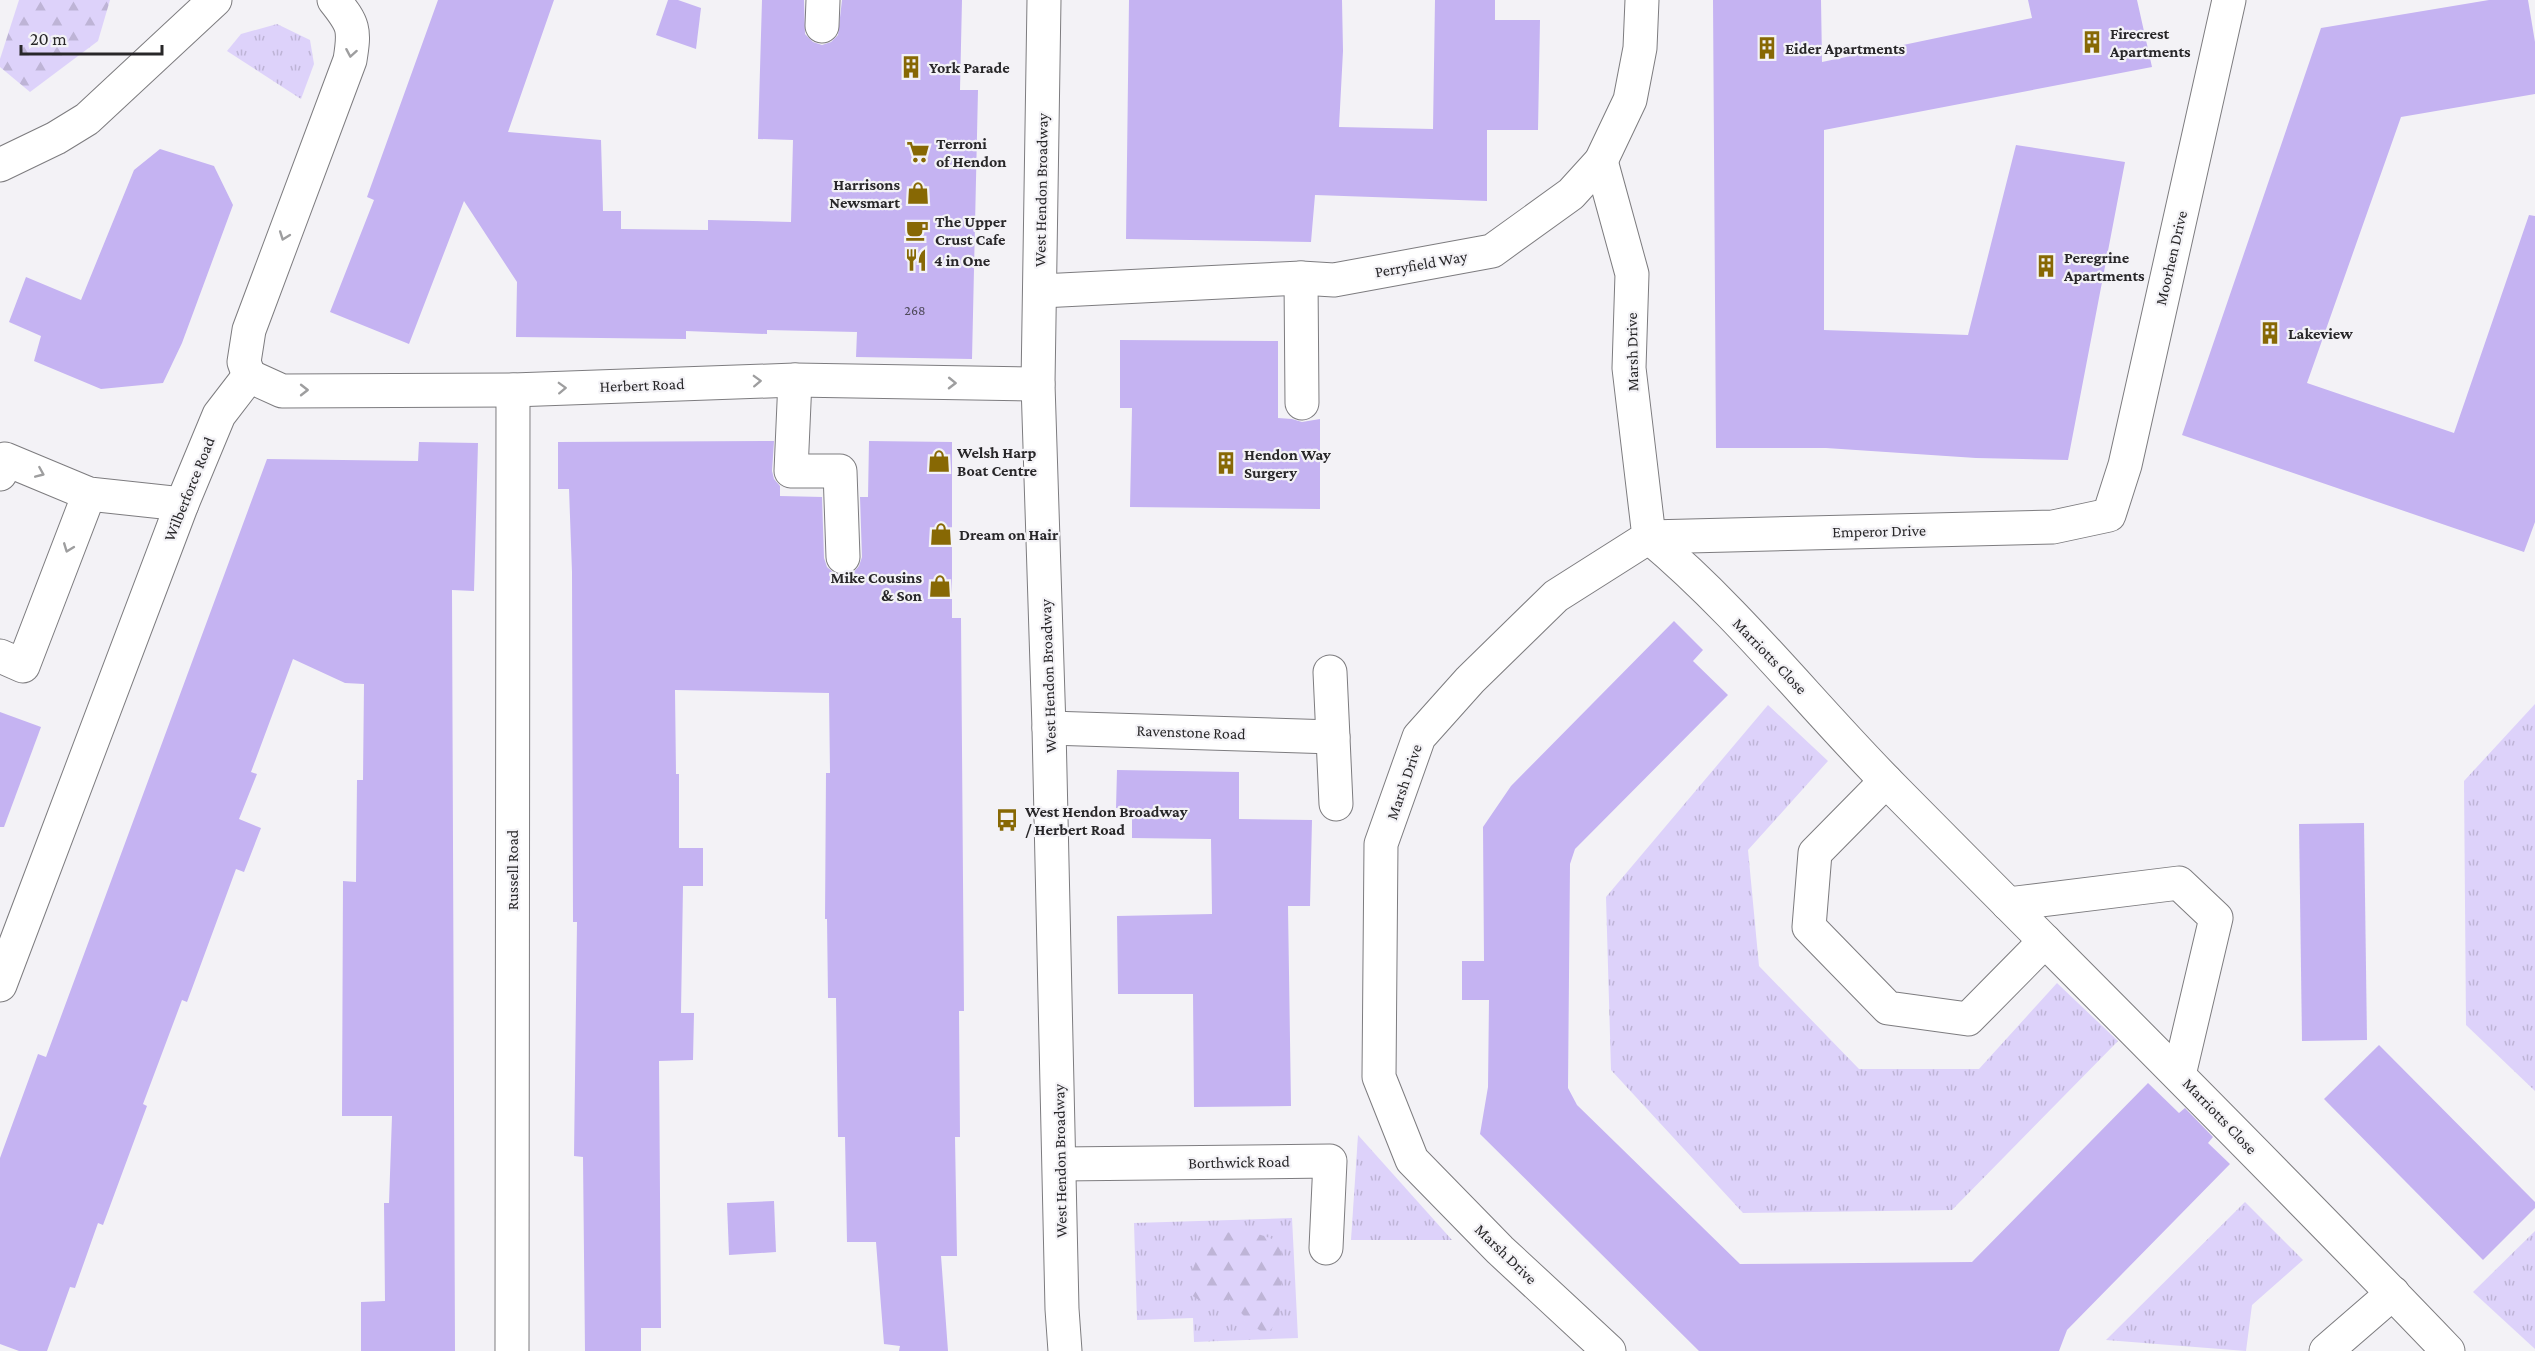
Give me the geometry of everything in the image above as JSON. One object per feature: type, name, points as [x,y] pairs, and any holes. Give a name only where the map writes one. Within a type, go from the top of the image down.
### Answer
[{"type":"street","points":[[0,165],[56,138],[87,119],[215,0]]},
{"type":"street","name":"West Hendon Broadway","points":[[1044,0],[1038,384],[1049,728],[1062,1309],[1065,1351]]},
{"type":"street","name":"Perryfield Way","points":[[1041,291],[1301,278],[1334,280],[1492,251],[1571,194],[1601,161],[1630,100],[1640,48],[1642,0]]},
{"type":"street","name":"Moorhen Drive","points":[[2109,515],[2125,465],[2229,0]]},
{"type":"street","points":[[249,376],[244,362],[249,330],[350,60],[353,36],[349,7]]},
{"type":"street","name":"Marsh Drive","points":[[1601,161],[1632,274],[1629,368],[1649,537],[1556,596],[1466,685],[1419,737],[1381,844],[1379,1077],[1412,1160],[1500,1250],[1610,1351]]},
{"type":"street","points":[[1301,278],[1302,403]]},
{"type":"street","name":"Herbert Road","points":[[249,376],[282,391],[513,390],[795,380],[1038,384]]},
{"type":"street","name":"Wilberforce Road","points":[[0,985],[219,415],[249,376]]},
{"type":"street","points":[[795,380],[791,471],[840,471],[843,557]]},
{"type":"street","name":"Russell Road","points":[[512,1351],[513,390]]},
{"type":"street","points":[[0,474],[5,459],[88,494],[183,504]]},
{"type":"street","points":[[0,656],[23,666],[88,494]]},
{"type":"street","name":"Emperor Drive","points":[[1649,537],[2053,527],[2109,515]]},
{"type":"street","name":"Marriotts Close","points":[[1649,537],[1679,562],[1777,663],[1886,781],[2180,1075],[2448,1351]]},
{"type":"street","points":[[1330,672],[1336,804]]},
{"type":"street","name":"Ravenstone Road","points":[[1049,728],[1333,736]]},
{"type":"street","points":[[1886,781],[1815,853],[1809,927],[1888,1008],[1968,1019],[2045,941]]},
{"type":"street","points":[[2008,904],[2179,883],[2216,918],[2180,1075]]},
{"type":"street","name":"Borthwick Road","points":[[1060,1164],[1330,1161],[1326,1248]]},
{"type":"street","points":[[2326,1351],[2392,1293]]},
{"type":"green space","points":[[19,0],[110,0],[98,41],[30,92],[0,67],[0,59]]},
{"type":"green space","points":[[277,24],[310,40],[314,64],[301,99],[227,51],[241,34]]},
{"type":"green space","points":[[2535,704],[2535,1091],[2466,1025],[2464,781]]},
{"type":"green space","points":[[1768,705],[1828,761],[1748,850],[1759,966],[1859,1069],[1979,1069],[2057,983],[2118,1041],[1952,1210],[1743,1213],[1611,1070],[1606,897]]},
{"type":"green space","points":[[1358,1135],[1452,1240],[1351,1240]]},
{"type":"green space","points":[[2245,1202],[2303,1260],[2252,1305],[2246,1351],[2106,1340]]},
{"type":"green space","points":[[1292,1218],[1298,1338],[1194,1342],[1193,1318],[1137,1320],[1134,1223]]},
{"type":"green space","points":[[2535,1231],[2535,1349],[2473,1292]]},
{"type":"green space","points":[[1220,1232],[1258,1234],[1281,1242],[1279,1320],[1266,1335],[1250,1323],[1229,1299],[1209,1307],[1184,1290],[1197,1259]]},
{"type":"building","points":[[438,0],[554,0],[508,132],[601,140],[603,211],[621,211],[621,229],[708,230],[708,220],[791,222],[793,140],[758,139],[762,0],[804,0],[805,34],[813,42],[822,45],[831,42],[838,35],[842,0],[962,0],[960,90],[978,90],[972,359],[856,357],[857,332],[767,330],[767,334],[686,331],[686,339],[516,337],[517,282],[464,201],[409,344],[330,312],[374,200],[367,197]]},
{"type":"building","points":[[668,0],[678,0],[701,8],[696,49],[656,35]]},
{"type":"building","points":[[1129,0],[1342,0],[1343,51],[1339,127],[1433,129],[1435,0],[1495,0],[1495,20],[1540,20],[1538,130],[1487,130],[1487,201],[1315,195],[1311,242],[1126,239]]},
{"type":"building","points":[[1713,0],[1821,0],[1822,62],[2032,18],[2028,0],[2137,0],[2152,67],[1824,130],[1824,330],[1968,335],[2016,145],[2125,162],[2068,460],[1976,458],[1826,448],[1716,448]]},
{"type":"building","name":"Lakeview","points":[[2489,0],[2528,0],[2535,42],[2535,94],[2401,117],[2307,383],[2454,433],[2529,215],[2535,216],[2535,522],[2524,552],[2182,435],[2321,28]]},
{"type":"building","points":[[160,149],[214,166],[233,205],[182,343],[163,383],[101,389],[34,361],[41,336],[9,322],[26,277],[81,300],[134,170]]},
{"type":"building","points":[[1120,340],[1278,341],[1278,418],[1302,422],[1320,419],[1320,509],[1130,507],[1132,408],[1120,408]]},
{"type":"building","points":[[774,441],[772,471],[774,479],[780,486],[780,496],[822,497],[824,558],[827,567],[843,576],[853,573],[862,557],[860,497],[868,497],[869,441],[952,442],[952,618],[961,618],[964,1011],[959,1011],[960,1137],[955,1137],[957,1256],[941,1256],[948,1351],[899,1351],[900,1346],[884,1344],[876,1242],[847,1242],[845,1137],[838,1137],[836,998],[828,998],[827,919],[825,919],[826,773],[830,773],[829,693],[675,690],[676,774],[679,774],[679,848],[703,848],[703,886],[683,886],[681,1013],[694,1013],[693,1060],[659,1061],[661,1328],[641,1328],[641,1351],[585,1351],[583,1157],[574,1156],[577,922],[573,922],[572,572],[569,489],[558,489],[558,442]]},
{"type":"building","points":[[419,442],[478,443],[474,591],[452,590],[455,1351],[361,1351],[361,1302],[385,1301],[384,1203],[389,1203],[392,1116],[342,1116],[343,881],[356,882],[357,780],[363,780],[364,684],[345,683],[293,659],[251,772],[257,774],[239,819],[261,828],[244,872],[236,869],[187,1002],[182,1000],[143,1104],[147,1106],[103,1225],[98,1223],[75,1288],[70,1287],[47,1351],[19,1351],[0,1344],[0,1158],[38,1054],[46,1057],[267,459],[418,461]]},
{"type":"building","points":[[1674,621],[1703,650],[1693,661],[1728,695],[1575,849],[1570,864],[1568,1088],[1577,1105],[1740,1264],[1972,1262],[2148,1083],[2179,1113],[2185,1108],[2213,1137],[2208,1143],[2230,1164],[2067,1330],[2059,1351],[1699,1351],[1480,1134],[1488,1087],[1489,1000],[1462,1000],[1462,961],[1484,961],[1483,827],[1511,786]]},
{"type":"building","points":[[0,712],[41,727],[4,827],[0,827]]},
{"type":"building","points":[[1117,770],[1239,772],[1239,819],[1312,820],[1310,906],[1288,906],[1291,1106],[1194,1107],[1193,994],[1118,994],[1117,916],[1212,914],[1211,839],[1132,838],[1132,809],[1116,808]]},
{"type":"building","points":[[2364,823],[2367,1040],[2302,1041],[2299,824]]},
{"type":"building","points":[[2379,1045],[2535,1202],[2535,1208],[2483,1260],[2324,1099]]},
{"type":"building","points":[[774,1201],[776,1252],[729,1255],[727,1203]]},
{"type":"place","name":"Firecrest Apartments","points":[[2092,42]]},
{"type":"place","name":"Eider Apartments","points":[[1767,48]]},
{"type":"place","name":"York Parade","points":[[911,67]]},
{"type":"place","name":"Terroni of Hendon","points":[[918,152]]},
{"type":"place","name":"Harrisons Newsmart","points":[[918,193]]},
{"type":"place","name":"The Upper Crust Cafe","points":[[917,230]]},
{"type":"place","name":"4 in One","points":[[916,260]]},
{"type":"place","name":"Peregrine Apartments","points":[[2046,266]]},
{"type":"place","name":"Lakeview","points":[[2270,333]]},
{"type":"place","name":"Welsh Harp Boat Centre","points":[[939,461]]},
{"type":"place","name":"Hendon Way Surgery","points":[[1226,463]]},
{"type":"place","name":"Dream on Hair","points":[[941,534]]},
{"type":"place","name":"Mike Cousins & Son","points":[[940,586]]},
{"type":"place","name":"West Hendon Broadway / Herbert Road","points":[[1007,820]]}]
